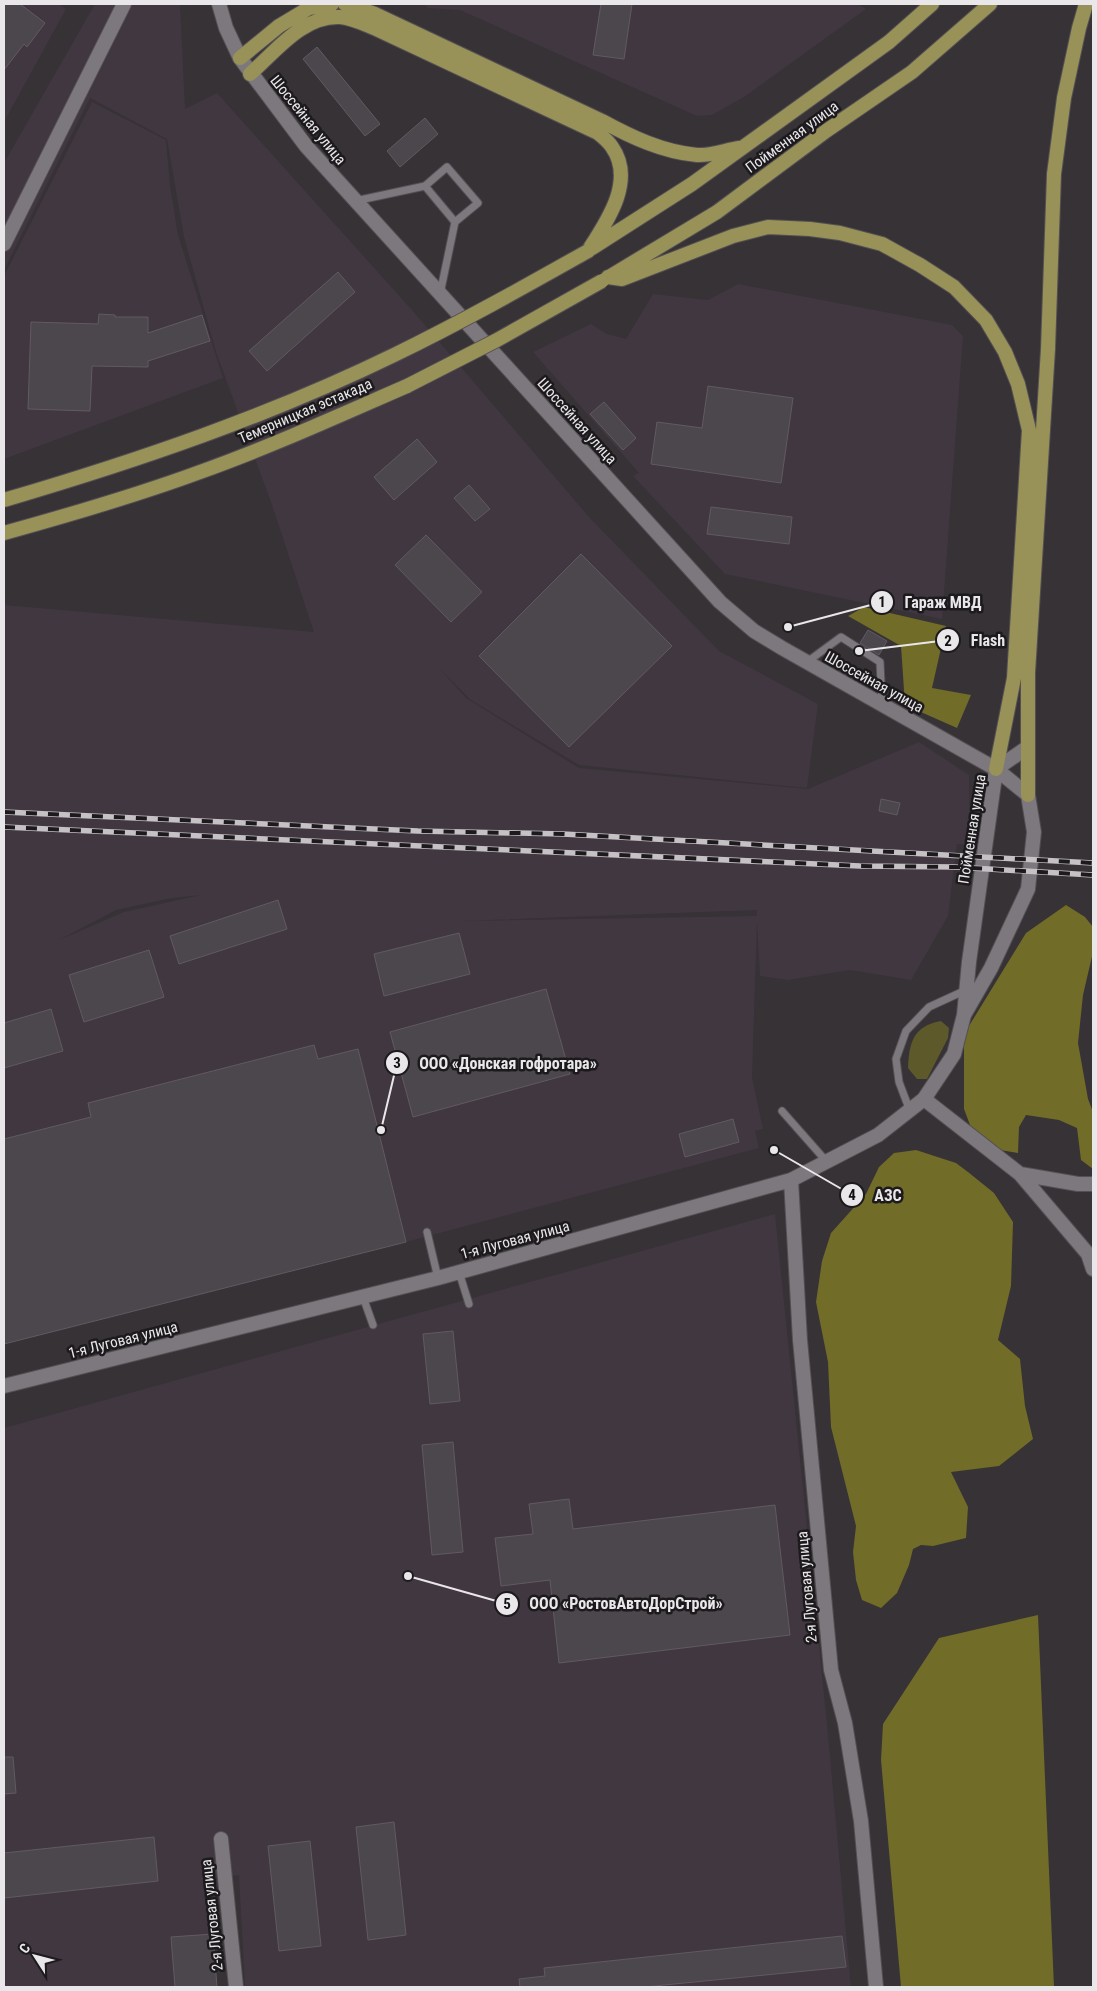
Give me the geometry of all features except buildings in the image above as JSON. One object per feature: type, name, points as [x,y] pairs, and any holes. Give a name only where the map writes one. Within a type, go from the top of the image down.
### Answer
[{"type":"main road","points":[[4,244],[124,4]]},
{"type":"main road","name":"Шоссейная улица","points":[[220,4],[226,28],[240,58],[250,74],[306,146],[720,602],[754,631],[996,769]]},
{"type":"main road","points":[[240,58],[279,26],[309,8],[332,4]]},
{"type":"main road","points":[[345,4],[375,14],[602,121],[631,137],[666,149],[698,155],[739,148]]},
{"type":"main road","name":"Пойменная улица","points":[[588,251],[692,184],[739,148],[889,42],[932,4]]},
{"type":"main road","name":"Пойменная улица","points":[[605,279],[717,212],[826,131],[912,72],[990,4]]},
{"type":"main road","points":[[964,1015],[991,968],[1028,889],[1034,832],[1028,795],[1028,673],[1047,359],[1054,174],[1064,98],[1086,4]]},
{"type":"main road","points":[[250,74],[290,38],[315,20],[343,17],[374,28],[598,133],[612,147],[620,164],[620,190],[612,214],[588,251]]},
{"type":"main road","points":[[605,279],[622,279],[734,236],[768,227],[810,229],[840,233],[882,244],[954,287],[986,320],[1005,352],[1018,384],[1028,430],[1014,678],[996,769]]},
{"type":"main road","name":"Темерницкая эстакада","points":[[4,500],[188,442],[271,409],[393,356],[481,311],[588,251]]},
{"type":"main road","name":"Темерницкая эстакада","points":[[4,534],[200,472],[284,439],[407,386],[497,340],[605,279]]},
{"type":"main road","points":[[996,769],[1028,747]]},
{"type":"main road","name":"Пойменная улица","points":[[996,769],[1028,795]]},
{"type":"main road","name":"Пойменная улица","points":[[964,1015],[996,769]]},
{"type":"main road","name":"1-я Луговая улица","points":[[4,1386],[438,1278],[791,1180],[878,1135],[924,1099],[954,1054],[964,1015]]},
{"type":"main road","points":[[924,1099],[1020,1174],[1088,1254],[1093,1269]]},
{"type":"main road","points":[[1020,1174],[1078,1184],[1093,1184]]},
{"type":"main road","name":"2-я Луговая улица","points":[[791,1180],[800,1340],[831,1670],[845,1723],[861,1821],[876,1987]]},
{"type":"main road","name":"2-я Луговая улица","points":[[221,1839],[236,1987]]},
{"type":"lane","points":[[354,201],[424,186],[448,167],[478,203],[455,222],[440,294]]},
{"type":"lane","points":[[424,186],[455,222]]},
{"type":"lane","points":[[807,662],[841,637],[880,662],[882,705]]},
{"type":"lane","points":[[910,1111],[900,1082],[896,1059],[906,1031],[929,1007],[966,990]]},
{"type":"lane","points":[[782,1111],[827,1162]]},
{"type":"lane","points":[[427,1232],[438,1278]]},
{"type":"lane","points":[[459,1272],[469,1304]]},
{"type":"lane","points":[[363,1297],[373,1325]]},
{"type":"shaded area","points":[[4,4],[59,4],[66,9],[4,122]]},
{"type":"shaded area","points":[[95,4],[180,4],[185,109],[217,93],[412,310],[589,517],[719,651],[818,704],[807,788],[579,765],[471,700],[439,668],[466,698],[579,768],[808,789],[919,742],[969,775],[970,845],[957,844],[948,916],[911,980],[850,970],[788,980],[760,976],[757,921],[752,1077],[763,1129],[755,1131],[759,1148],[406,1242],[4,1344],[4,605],[314,632],[272,505],[216,352],[184,237],[167,139],[90,98],[4,270],[4,163]],"holes":[[[201,895],[124,912],[59,940],[116,910],[172,898]],[[757,910],[757,916],[460,921]]]},
{"type":"shaded area","points":[[424,4],[857,4],[866,9],[744,97],[712,115],[697,116],[460,10],[428,8]]},
{"type":"shaded area","points":[[92,102],[166,140],[170,186],[178,235],[223,378],[4,459],[4,276]]},
{"type":"shaded area","points":[[738,284],[952,325],[963,336],[942,619],[725,574],[633,476],[639,473],[533,352],[591,324],[607,334],[626,339],[653,294],[708,300]]},
{"type":"shaded area","points":[[864,607],[946,626],[932,688],[971,695],[957,728],[905,705],[901,646],[848,616]]},
{"type":"shaded area","points":[[1066,905],[1085,917],[1093,927],[1093,952],[1083,995],[1078,1043],[1088,1099],[1093,1112],[1093,1169],[1081,1160],[1077,1128],[1059,1120],[1026,1115],[1019,1127],[1018,1153],[1000,1150],[973,1133],[964,1109],[964,1034],[1026,933]]},
{"type":"shaded area","points":[[941,1021],[949,1028],[948,1038],[927,1079],[917,1079],[908,1068],[911,1043],[924,1027]]},
{"type":"shaded area","points":[[916,1150],[956,1163],[994,1193],[1013,1222],[1011,1286],[998,1340],[1020,1359],[1025,1406],[1033,1439],[999,1466],[951,1472],[968,1507],[966,1538],[933,1546],[921,1545],[913,1549],[909,1565],[897,1593],[881,1608],[862,1600],[856,1580],[853,1552],[856,1526],[831,1427],[828,1362],[816,1302],[822,1261],[831,1233],[866,1194],[879,1167],[894,1153]]},
{"type":"shaded area","points":[[775,1214],[827,1724],[851,1987],[245,1987],[239,1875],[203,1879],[214,1987],[4,1987],[4,1428]]},
{"type":"shaded area","points":[[1038,1615],[1054,1987],[901,1987],[881,1760],[883,1724],[939,1638]]},
{"type":"railway","points":[[4,812],[418,831],[563,834],[1093,863]]},
{"type":"railway","points":[[4,827],[860,866],[954,867],[1093,875]]},
{"type":"place","name":"Гараж МВД","points":[[788,627]]},
{"type":"place","name":"Flash","points":[[859,651]]},
{"type":"place","name":"ООО «Донская гофротара»","points":[[381,1130]]},
{"type":"place","name":"АЗС","points":[[774,1150]]},
{"type":"place","name":"ООО «РостовАвтоДорСтрой»","points":[[408,1576]]}]
